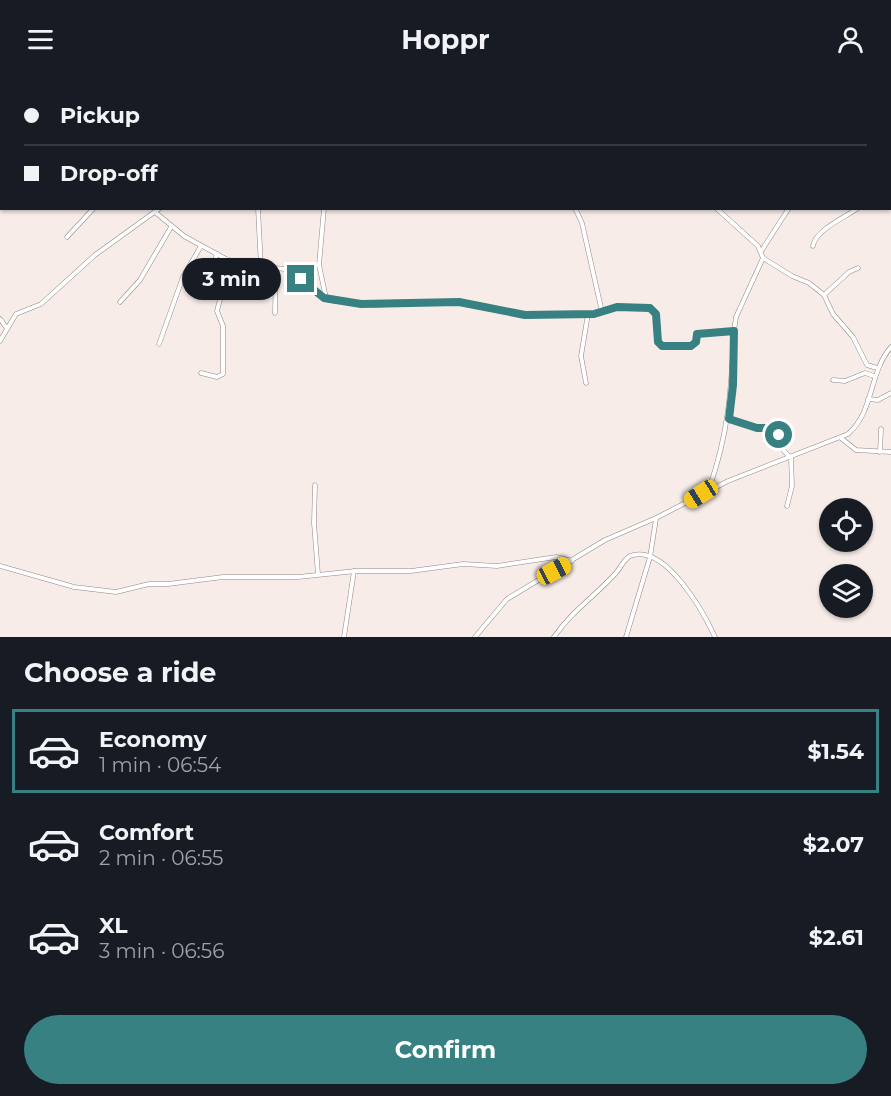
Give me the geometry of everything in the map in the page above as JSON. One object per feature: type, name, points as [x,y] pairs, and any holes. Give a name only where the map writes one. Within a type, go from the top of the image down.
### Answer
[{"type":"street","points":[[67,237],[92,210]]},
{"type":"street","points":[[0,341],[6,327],[16,314],[41,304],[95,255],[158,210]]},
{"type":"street","points":[[258,210],[261,267]]},
{"type":"street","points":[[324,210],[319,265],[326,299]]},
{"type":"street","points":[[576,210],[582,223],[585,249],[602,312]]},
{"type":"street","points":[[718,210],[762,250]]},
{"type":"street","points":[[709,490],[729,419],[736,317],[763,258],[762,250],[788,210]]},
{"type":"street","points":[[813,246],[814,240],[855,210]]},
{"type":"street","points":[[155,212],[171,227],[230,261],[291,271],[326,299],[374,304],[459,302],[522,315],[588,314],[617,307],[652,309],[657,317],[658,342],[662,346],[691,346],[696,342],[697,334],[734,331]]},
{"type":"street","points":[[120,302],[140,280],[171,227]]},
{"type":"street","points":[[159,344],[183,277],[201,246]]},
{"type":"street","points":[[204,296],[217,254]]},
{"type":"street","points":[[763,258],[792,276],[809,283],[824,295],[833,314],[853,337],[867,365],[876,368]]},
{"type":"street","points":[[201,373],[217,377],[223,374],[223,326],[217,311],[230,261]]},
{"type":"street","points":[[824,295],[849,272],[858,268]]},
{"type":"street","points":[[275,313],[276,269]]},
{"type":"street","points":[[586,383],[581,356],[588,314]]},
{"type":"street","points":[[0,319],[6,327]]},
{"type":"street","points":[[475,637],[507,599],[605,540],[656,518],[709,490],[841,438],[859,421],[868,399],[876,368],[891,347]]},
{"type":"street","points":[[833,380],[845,381],[866,373],[874,376]]},
{"type":"street","points":[[868,399],[878,400],[891,393]]},
{"type":"street","points":[[729,419],[757,428],[776,429],[784,451],[790,457],[792,486],[787,506]]},
{"type":"street","points":[[880,429],[880,452]]},
{"type":"street","points":[[841,438],[856,450],[891,452]]},
{"type":"street","points":[[315,485],[314,524],[318,574]]},
{"type":"street","points":[[626,637],[650,557],[656,518]]},
{"type":"street","points":[[1,568],[74,587],[116,592],[149,584],[354,571],[418,571],[463,564],[497,566],[556,557],[572,561]]},
{"type":"street","points":[[554,637],[569,618],[615,574],[627,557],[650,557],[684,584],[702,611],[715,637]]},
{"type":"street","points":[[344,637],[354,571]]},
{"type":"route","points":[[301,279],[324,298],[361,304],[459,302],[525,315],[598,314],[617,307],[650,308],[656,314],[660,346],[691,346],[696,342],[697,334],[734,331],[733,385],[729,419],[757,428],[771,427],[778,430],[779,435]]}]
